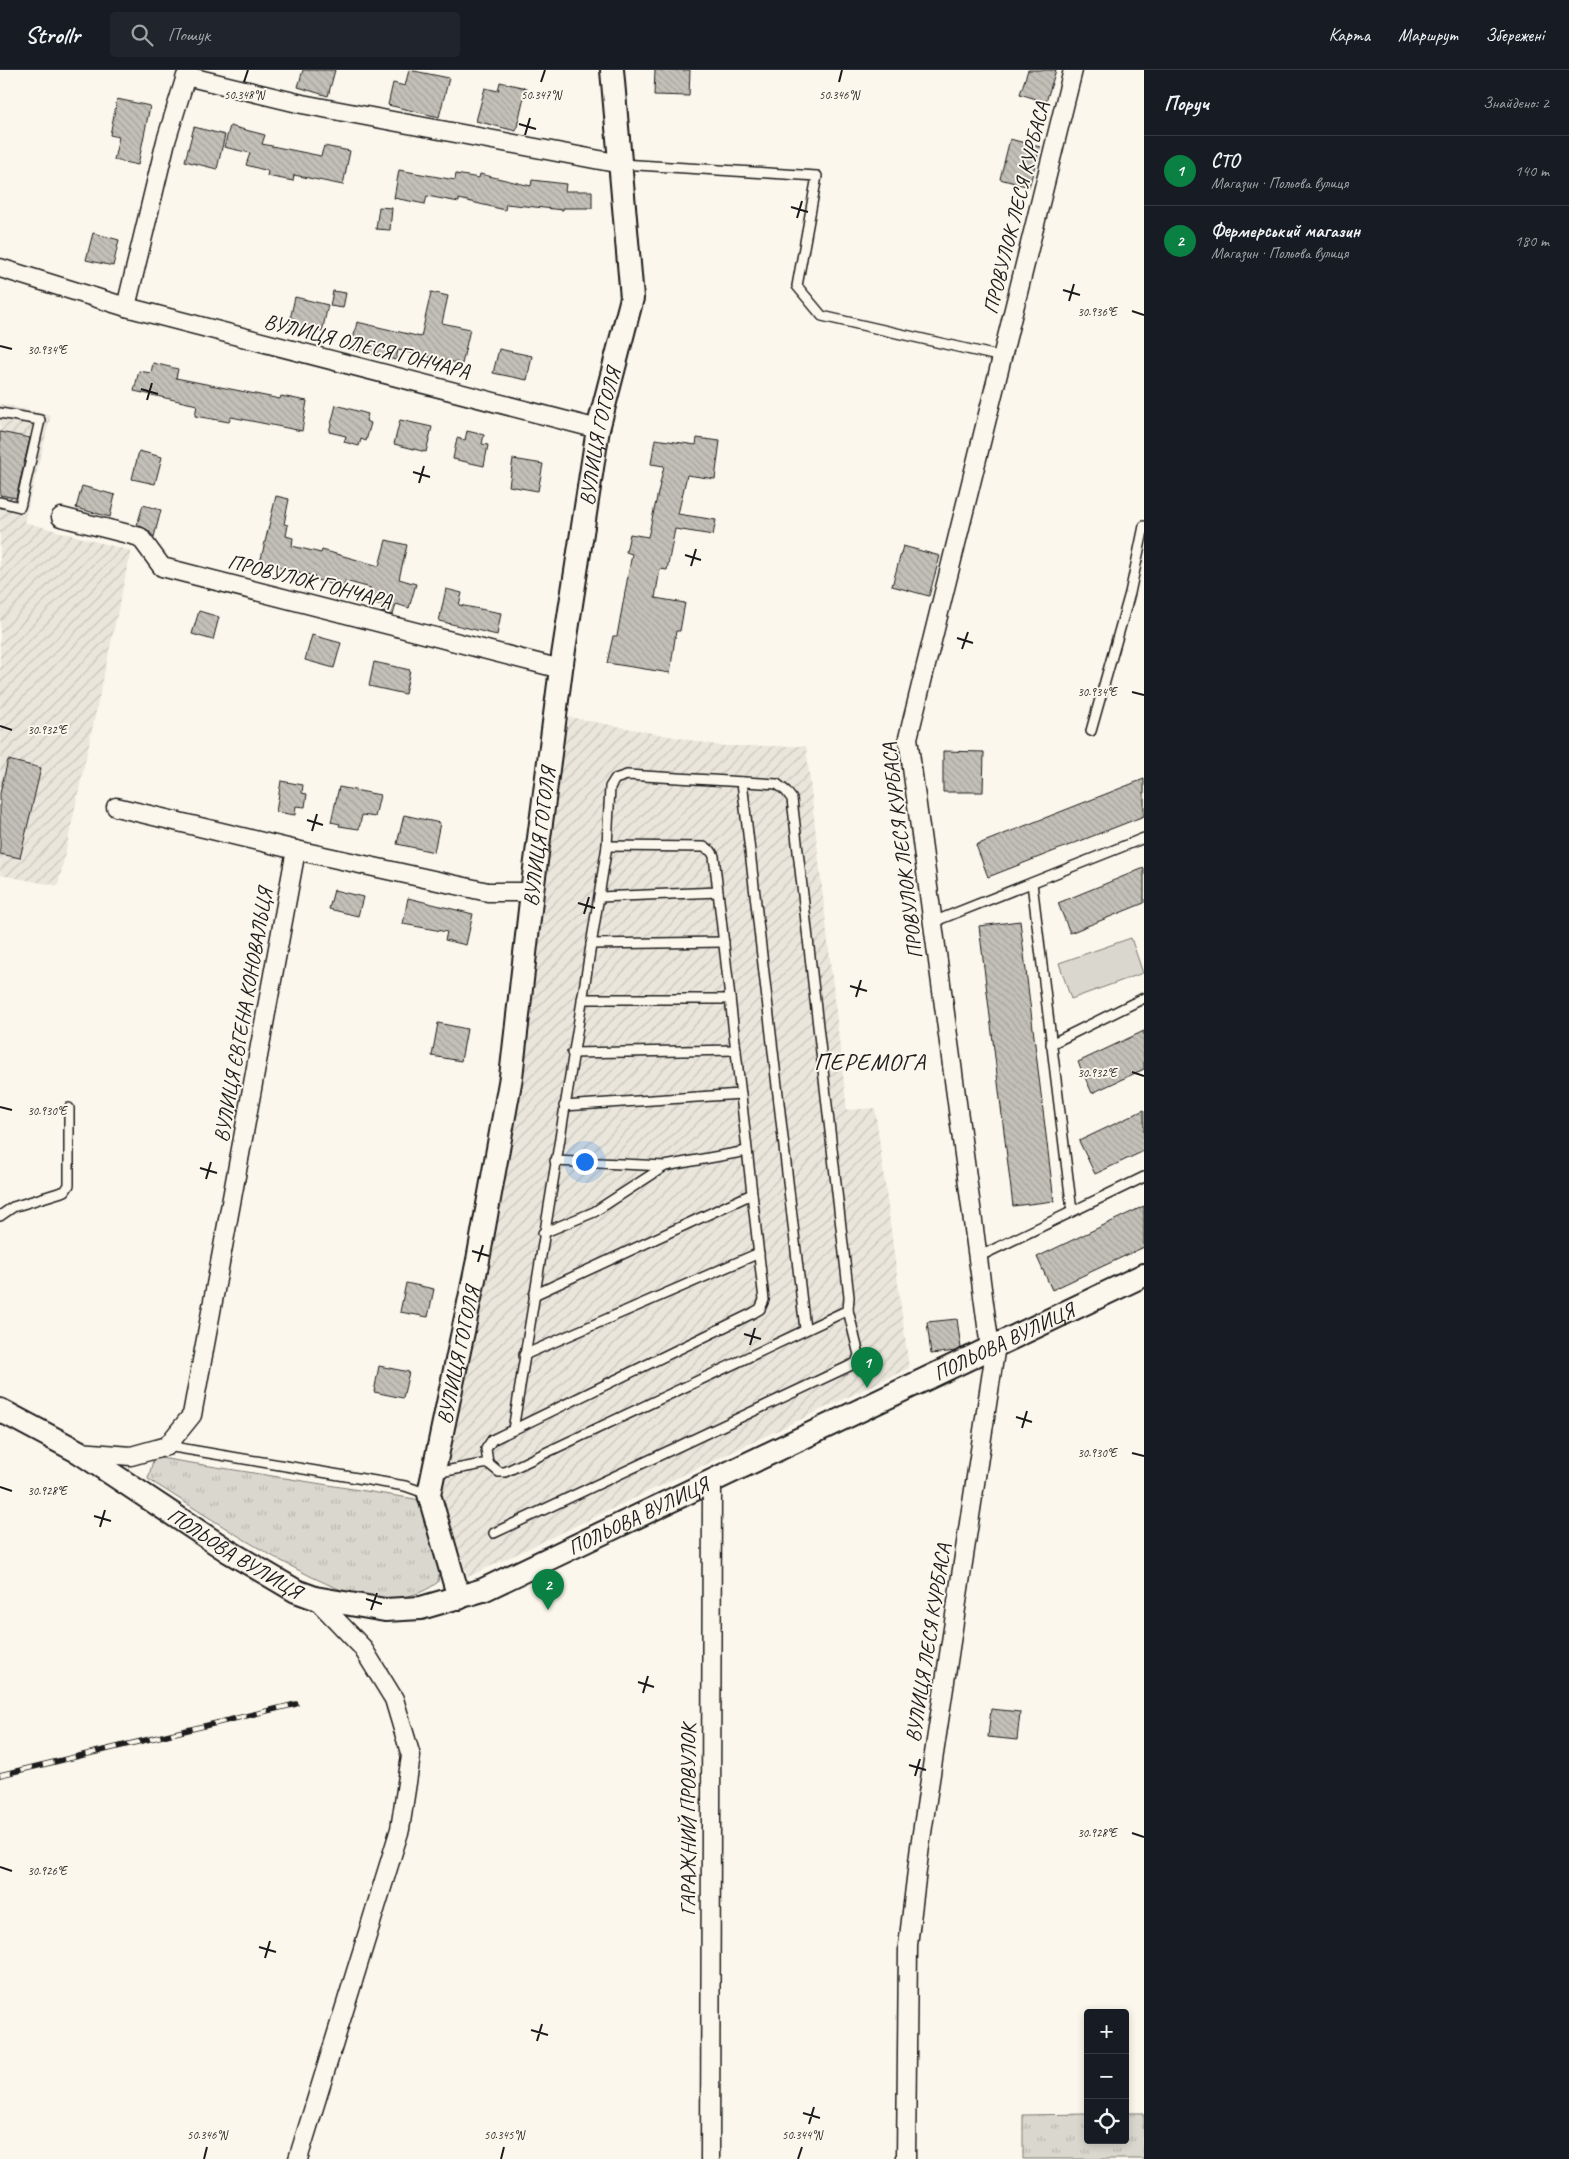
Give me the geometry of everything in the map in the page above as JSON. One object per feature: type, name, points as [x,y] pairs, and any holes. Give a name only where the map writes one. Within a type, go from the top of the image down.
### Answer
[{"type":"street","name":"ВУЛИЦЯ ГОГОЛЯ","points":[[459,1598],[431,1484],[478,1260],[511,1077],[532,892],[561,669],[598,429],[632,298],[612,70]]},
{"type":"street","name":"ПРОВУЛОК ЛЕСЯ КУРБАСА","points":[[993,1346],[978,1257],[908,738],[1073,70]]},
{"type":"street","points":[[126,307],[166,141],[186,76],[302,104],[621,164]]},
{"type":"street","name":"ВУЛИЦЯ ОЛЕСЯ ГОНЧАРА","points":[[0,268],[126,307],[598,429]]},
{"type":"street","name":"ПРОВУЛОК ГОНЧАРА","points":[[61,517],[140,537],[162,567],[561,669]]},
{"type":"street","points":[[116,807],[296,850],[488,892],[532,892]]},
{"type":"street","name":"ВУЛИЦЯ ЄВГЕНА КОНОВАЛЬЦЯ","points":[[167,1446],[192,1415],[296,850]]},
{"type":"street","name":"ПОЛЬОВА ВУЛИЦЯ","points":[[0,1410],[79,1452],[228,1552],[296,1590],[315,1598],[385,1610],[422,1608],[483,1590],[1144,1275]]},
{"type":"street","name":"ВУЛИЦЯ ЛЕСЯ КУРБАСА","points":[[906,2159],[908,1945],[920,1846],[993,1346]]},
{"type":"street","points":[[79,1452],[131,1456],[167,1446]]},
{"type":"street","name":"ГАРАЖНИЙ ПРОВУЛОК","points":[[710,2159],[712,1481]]},
{"type":"street","points":[[298,2159],[400,1829],[411,1756],[394,1699],[362,1647],[315,1598]]},
{"type":"lane","points":[[621,164],[817,176],[797,286],[822,316],[1002,356]]},
{"type":"lane","points":[[0,413],[40,420],[20,507],[0,502]]},
{"type":"lane","points":[[1092,731],[1130,592],[1144,526]]},
{"type":"lane","points":[[494,1533],[856,1363],[859,1355],[848,1310],[849,1297],[792,799],[777,784],[627,775],[615,779],[610,787],[607,846],[543,1233],[513,1430]]},
{"type":"lane","points":[[742,782],[805,1329]]},
{"type":"lane","points":[[933,922],[1144,838]]},
{"type":"lane","points":[[607,846],[704,846],[714,856],[764,1300],[760,1309],[492,1440],[486,1449],[488,1463],[499,1472],[504,1472],[848,1310]]},
{"type":"lane","points":[[1032,883],[1072,1211]]},
{"type":"lane","points":[[599,897],[718,892]]},
{"type":"lane","points":[[591,944],[724,942]]},
{"type":"lane","points":[[1051,1044],[1144,998]]},
{"type":"lane","points":[[582,999],[730,999]]},
{"type":"lane","points":[[572,1053],[736,1050]]},
{"type":"lane","points":[[564,1106],[741,1094]]},
{"type":"lane","points":[[0,1216],[13,1207],[64,1191],[69,1185],[69,1108]]},
{"type":"lane","points":[[555,1161],[664,1166],[747,1152]]},
{"type":"lane","points":[[543,1233],[594,1212],[664,1166]]},
{"type":"lane","points":[[978,1257],[1144,1177]]},
{"type":"lane","points":[[534,1295],[752,1194]]},
{"type":"lane","points":[[524,1355],[759,1253]]},
{"type":"lane","points":[[167,1446],[405,1486],[431,1484],[488,1463]]},
{"type":"shaded area","points":[[0,404],[51,415],[24,522],[131,551],[58,886],[0,875]]},
{"type":"shaded area","points":[[569,717],[721,746],[806,746],[847,1110],[875,1108],[909,1368],[468,1577],[438,1494],[562,741]]},
{"type":"green space","points":[[1131,938],[1143,973],[1071,999],[1059,963]]},
{"type":"green space","points":[[154,1457],[415,1499],[425,1505],[440,1560],[438,1582],[423,1591],[405,1597],[387,1599],[362,1597],[312,1577],[228,1530],[148,1479]]},
{"type":"green space","points":[[1129,2113],[1144,2113],[1144,2159],[1023,2159],[1023,2115],[1084,2114],[1084,2144],[1129,2144]]},
{"type":"building","points":[[303,70],[335,70],[328,96],[298,87]]},
{"type":"building","points":[[409,70],[449,78],[439,117],[388,105],[393,83],[405,86]]},
{"type":"building","points":[[655,70],[690,70],[689,96],[654,95]]},
{"type":"building","points":[[1028,70],[1056,70],[1046,102],[1020,94]]},
{"type":"building","points":[[500,82],[526,88],[516,131],[476,121],[485,88],[498,91]]},
{"type":"building","points":[[117,99],[150,106],[138,165],[114,160],[119,137],[110,135]]},
{"type":"building","points":[[230,126],[265,135],[262,144],[321,156],[324,146],[350,151],[343,185],[294,175],[293,181],[267,176],[268,171],[246,165],[250,153],[224,147]]},
{"type":"building","points":[[194,127],[225,135],[217,169],[185,161]]},
{"type":"building","points":[[1010,139],[1040,147],[1029,187],[1000,179]]},
{"type":"building","points":[[399,170],[455,180],[456,174],[479,178],[480,174],[531,186],[532,180],[566,184],[565,191],[592,191],[592,208],[563,208],[563,210],[506,204],[505,210],[459,199],[459,202],[427,196],[425,204],[394,198]]},
{"type":"building","points":[[379,207],[392,208],[390,230],[376,229]]},
{"type":"building","points":[[93,233],[119,240],[113,266],[86,260]]},
{"type":"building","points":[[333,291],[346,293],[343,308],[330,306]]},
{"type":"building","points":[[431,292],[448,296],[442,323],[470,329],[462,364],[398,350],[396,360],[351,349],[357,322],[421,337]]},
{"type":"building","points":[[295,297],[328,305],[322,332],[289,324]]},
{"type":"building","points":[[499,349],[532,356],[527,380],[493,373]]},
{"type":"building","points":[[153,363],[178,369],[176,378],[280,399],[281,396],[307,401],[302,431],[231,417],[229,422],[195,416],[197,405],[134,391],[139,371],[151,373]]},
{"type":"building","points":[[336,405],[368,414],[366,421],[371,423],[366,441],[361,439],[359,446],[344,442],[346,436],[329,432]]},
{"type":"building","points":[[400,420],[432,427],[426,452],[394,444]]},
{"type":"building","points":[[467,431],[484,435],[482,444],[488,445],[484,466],[453,459],[457,438],[465,440]]},
{"type":"building","points":[[0,432],[30,438],[16,498],[0,495]]},
{"type":"building","points":[[697,438],[720,441],[715,479],[687,475],[678,514],[716,520],[713,535],[675,529],[667,570],[660,569],[655,598],[685,603],[680,631],[676,631],[670,673],[607,663],[613,636],[617,636],[632,554],[626,552],[630,534],[648,537],[664,466],[651,464],[655,439],[696,445]]},
{"type":"building","points":[[139,451],[162,457],[155,484],[132,479]]},
{"type":"building","points":[[513,459],[543,464],[538,491],[509,486]]},
{"type":"building","points":[[82,486],[115,495],[110,517],[76,508]]},
{"type":"building","points":[[276,496],[289,499],[284,524],[288,525],[286,536],[293,538],[292,546],[321,553],[322,550],[379,566],[386,540],[407,545],[399,579],[416,584],[409,608],[396,604],[393,615],[381,612],[382,606],[367,602],[371,588],[345,581],[344,588],[314,579],[315,576],[260,563]]},
{"type":"building","points":[[143,505],[161,510],[154,537],[148,530],[137,525]]},
{"type":"building","points":[[903,546],[940,556],[929,596],[892,586]]},
{"type":"building","points":[[446,589],[462,593],[459,605],[501,613],[497,635],[439,621]]},
{"type":"building","points":[[199,611],[219,617],[213,640],[192,634]]},
{"type":"building","points":[[312,635],[341,643],[334,668],[305,660]]},
{"type":"building","points":[[374,662],[410,670],[405,694],[369,686]]},
{"type":"building","points":[[943,751],[984,752],[983,792],[943,792]]},
{"type":"building","points":[[8,760],[41,768],[20,858],[0,854],[0,793]]},
{"type":"building","points":[[1144,779],[1144,816],[988,877],[976,845]]},
{"type":"building","points":[[281,781],[303,785],[302,793],[307,794],[305,807],[296,806],[295,815],[276,812]]},
{"type":"building","points":[[339,787],[380,795],[375,817],[362,815],[359,829],[339,826],[340,824],[331,822]]},
{"type":"building","points":[[404,815],[440,823],[434,852],[397,844]]},
{"type":"building","points":[[1144,868],[1144,903],[1070,933],[1058,903]]},
{"type":"building","points":[[334,890],[363,897],[358,916],[329,909]]},
{"type":"building","points":[[408,898],[473,914],[466,945],[445,940],[447,932],[403,924]]},
{"type":"building","points":[[1020,921],[1054,1201],[1013,1206],[979,926]]},
{"type":"building","points":[[438,1023],[467,1029],[461,1061],[432,1056]]},
{"type":"building","points":[[1144,1031],[1144,1069],[1092,1093],[1078,1062]]},
{"type":"building","points":[[1144,1110],[1144,1151],[1095,1174],[1079,1141]]},
{"type":"building","points":[[1144,1206],[1144,1247],[1052,1290],[1037,1257]]},
{"type":"building","points":[[406,1283],[434,1289],[428,1317],[400,1312]]},
{"type":"building","points":[[957,1319],[961,1348],[955,1351],[931,1354],[927,1322]]},
{"type":"building","points":[[379,1366],[409,1372],[403,1398],[374,1392]]},
{"type":"building","points":[[991,1709],[1020,1712],[1017,1740],[988,1737]]},
{"type":"railway","points":[[0,1775],[296,1704]]},
{"type":"place","name":"СТО","points":[[867,1388]]},
{"type":"place","name":"Фермерський магазин","points":[[548,1610]]},
{"type":"district","name":"ПЕРЕМОГА","points":[[870,1062]]}]
